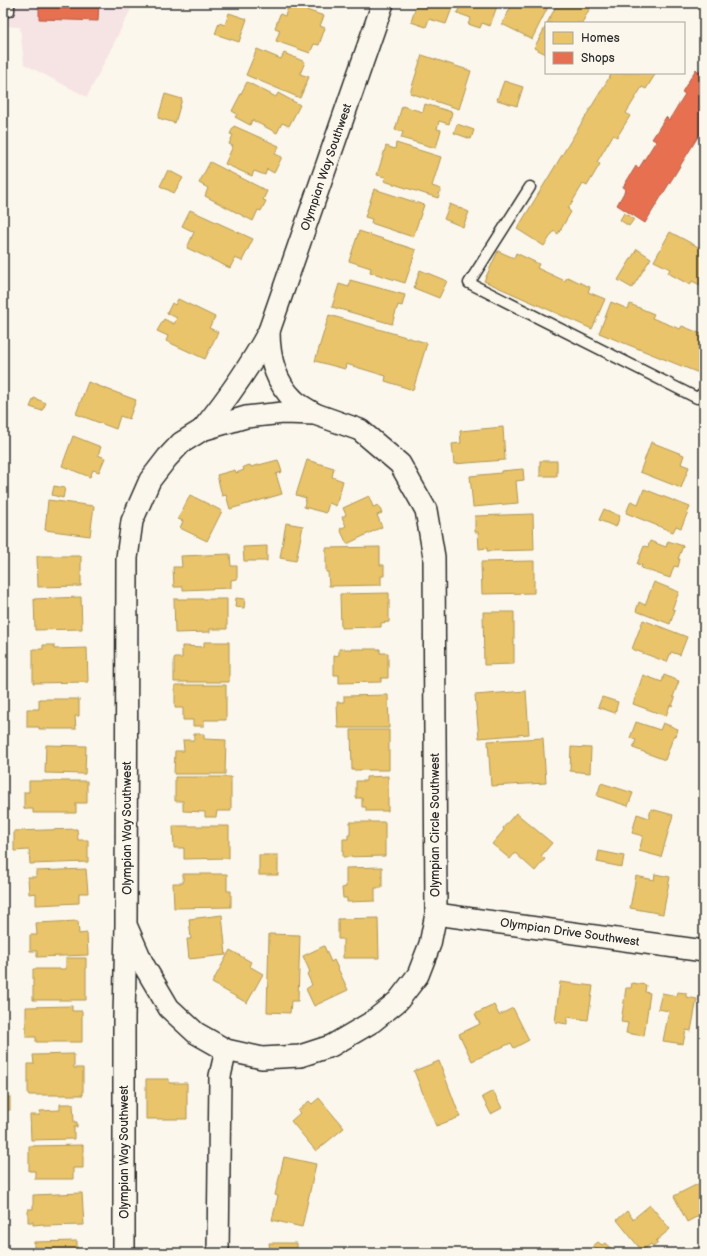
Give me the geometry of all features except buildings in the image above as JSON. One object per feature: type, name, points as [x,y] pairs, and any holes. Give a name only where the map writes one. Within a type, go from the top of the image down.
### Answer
[{"type":"street","name":"Olympian Way Southwest","points":[[202,430],[245,372],[269,331],[383,3]]},
{"type":"street","name":"Olympian Way Southwest","points":[[269,331],[271,359],[277,376],[284,389],[296,401],[315,414]]},
{"type":"street","name":"Olympian Circle Southwest","points":[[126,925],[142,964],[169,1008],[196,1033],[226,1050],[262,1058],[300,1056],[331,1046],[372,1022],[398,1001],[418,975],[430,944],[436,914],[434,557],[426,510],[400,464],[360,430],[315,414],[283,413],[246,417]]},
{"type":"street","name":"Olympian Way Southwest","points":[[124,1253],[127,558],[132,521],[150,480],[167,458],[182,443],[202,430],[246,417]]},
{"type":"street","name":"Olympian Drive Southwest","points":[[436,914],[704,951]]},
{"type":"street","points":[[218,1253],[220,1076],[226,1050]]},
{"type":"lane","points":[[530,187],[469,283],[697,398],[704,392]]},
{"type":"shaded area","points":[[3,3],[134,3],[87,97],[24,64],[20,27],[3,26]]}]
